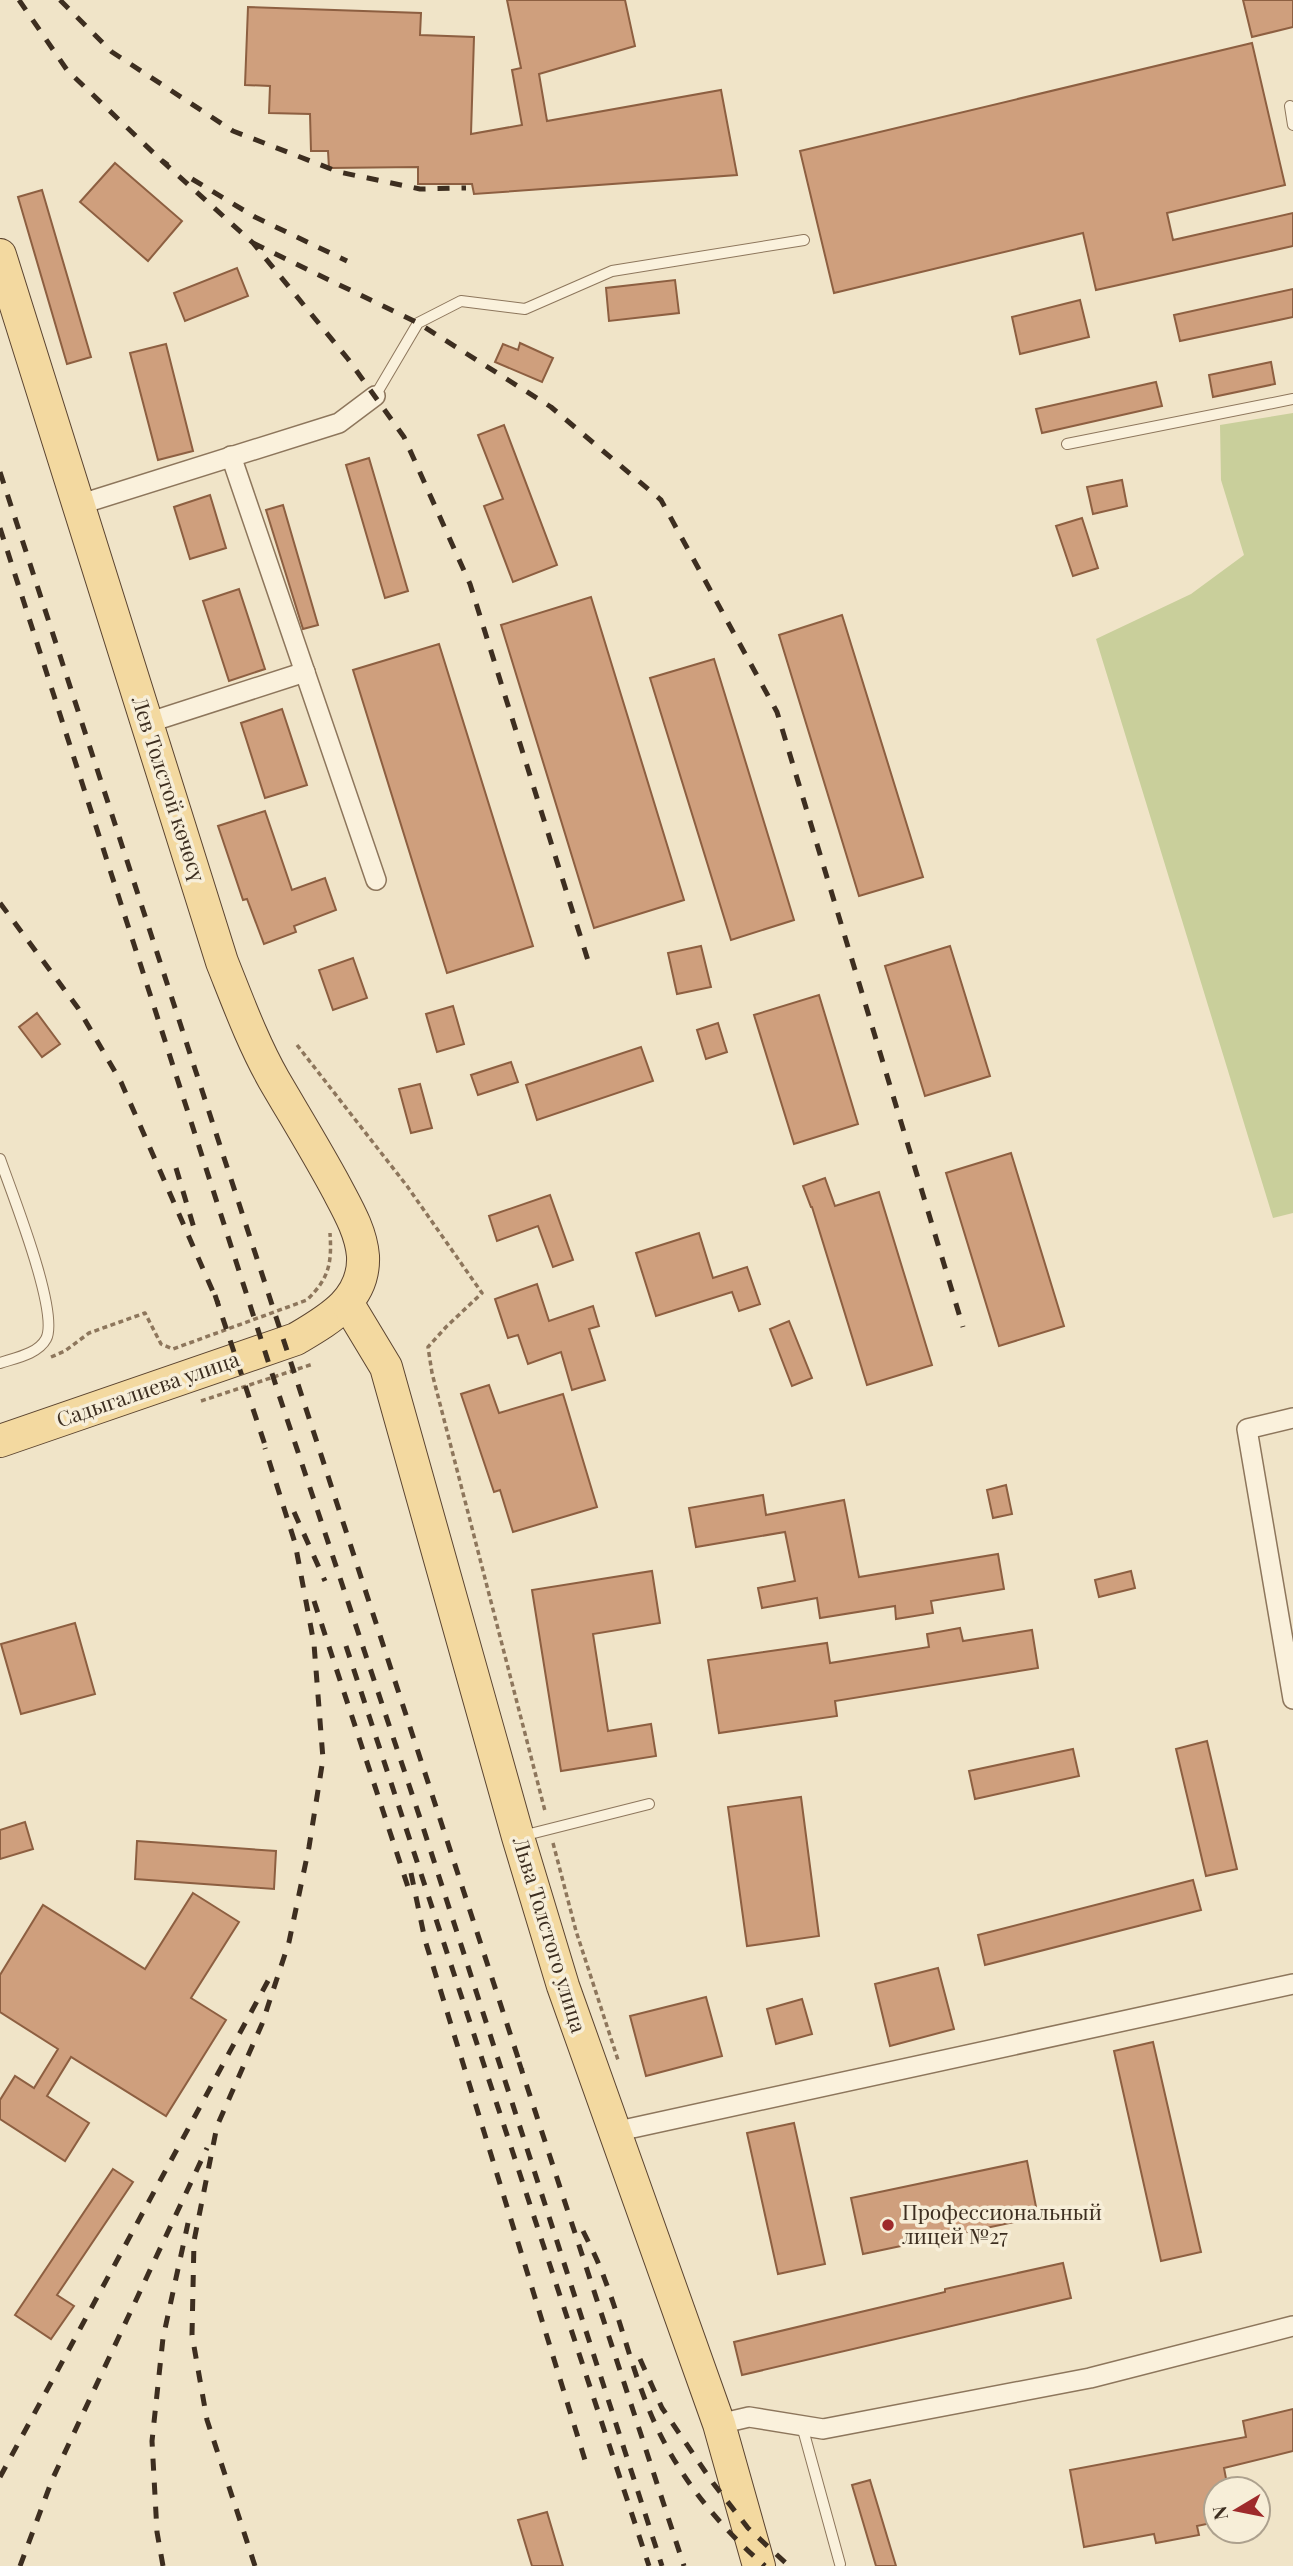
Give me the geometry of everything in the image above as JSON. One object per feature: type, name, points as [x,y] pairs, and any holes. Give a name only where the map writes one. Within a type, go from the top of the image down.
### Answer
[{"type":"main road","name":"Лев Толстой көчөсү","points":[[0,255],[222,962],[245,1021],[273,1078],[355,1222],[363,1257],[359,1279],[348,1304]]},
{"type":"main road","name":"Садыгалиева улица","points":[[0,1441],[296,1339],[325,1323],[348,1304]]},
{"type":"main road","name":"Льва Толстого улица","points":[[348,1304],[386,1367],[518,1837],[563,1986],[719,2424],[760,2566]]},
{"type":"street","points":[[78,505],[339,422],[374,396]]},
{"type":"street","points":[[231,456],[376,880]]},
{"type":"street","points":[[147,723],[305,672]]},
{"type":"street","points":[[1293,1418],[1247,1429],[1293,1699]]},
{"type":"street","points":[[614,2132],[1293,1984]]},
{"type":"street","points":[[719,2424],[750,2417],[823,2428],[1090,2378],[1293,2326]]},
{"type":"lane","points":[[1290,106],[1293,125]]},
{"type":"lane","points":[[374,396],[418,323],[461,301],[525,309],[612,271],[804,240]]},
{"type":"lane","points":[[1067,444],[1293,399]]},
{"type":"lane","points":[[0,1159],[43,1284],[48,1313],[48,1336],[42,1346],[0,1363]]},
{"type":"lane","points":[[518,1837],[649,1804]]},
{"type":"lane","points":[[802,2425],[839,2564]]},
{"type":"path","points":[[296,1045],[407,1186],[482,1293],[428,1347],[432,1373],[545,1811]]},
{"type":"path","points":[[48,1359],[65,1351],[89,1333],[145,1313],[161,1344],[173,1349],[307,1300],[327,1274],[332,1255],[327,1222]]},
{"type":"path","points":[[553,1841],[576,1931],[619,2061]]},
{"type":"green space","points":[[1293,413],[1293,1213],[1273,1218],[1096,639],[1191,594],[1244,555],[1221,480],[1220,425]]},
{"type":"building","points":[[507,0],[625,0],[635,46],[539,74],[547,121],[721,90],[737,175],[474,194],[472,184],[418,184],[418,167],[329,168],[328,151],[311,151],[310,114],[269,113],[270,86],[245,85],[248,7],[421,13],[420,35],[474,37],[471,134],[522,125],[512,70],[521,68]]},
{"type":"building","points":[[1243,0],[1293,0],[1293,27],[1252,37]]},
{"type":"building","points":[[1252,43],[1285,185],[1167,213],[1173,240],[1293,213],[1293,246],[1096,290],[1083,233],[834,293],[800,151]]},
{"type":"building","points":[[115,163],[182,221],[148,261],[80,202]]},
{"type":"building","points":[[42,190],[91,357],[67,364],[18,197]]},
{"type":"building","points":[[237,268],[248,296],[185,321],[174,293]]},
{"type":"building","points":[[675,280],[679,313],[609,321],[606,288]]},
{"type":"building","points":[[1293,289],[1293,317],[1180,341],[1174,315]]},
{"type":"building","points":[[1080,300],[1089,337],[1020,354],[1012,317]]},
{"type":"building","points":[[520,343],[553,358],[542,382],[495,362],[503,344],[518,350]]},
{"type":"building","points":[[166,344],[193,451],[158,460],[130,353]]},
{"type":"building","points":[[1271,362],[1275,384],[1213,397],[1209,375]]},
{"type":"building","points":[[1156,382],[1162,406],[1042,433],[1036,409]]},
{"type":"building","points":[[504,425],[557,565],[513,582],[484,506],[503,499],[478,435]]},
{"type":"building","points":[[369,458],[408,591],[385,598],[346,465]]},
{"type":"building","points":[[1122,480],[1127,506],[1093,514],[1087,487]]},
{"type":"building","points":[[210,495],[226,548],[190,559],[174,507]]},
{"type":"building","points":[[283,505],[318,625],[303,629],[266,510]]},
{"type":"building","points":[[1082,518],[1098,568],[1073,576],[1056,526]]},
{"type":"building","points":[[239,589],[265,669],[229,681],[203,601]]},
{"type":"building","points":[[591,597],[684,900],[594,928],[501,625]]},
{"type":"building","points":[[842,615],[923,877],[859,896],[779,635]]},
{"type":"building","points":[[439,644],[533,946],[447,973],[353,670]]},
{"type":"building","points":[[714,659],[794,920],[731,940],[650,678]]},
{"type":"building","points":[[282,709],[307,785],[265,798],[241,723]]},
{"type":"building","points":[[265,811],[292,890],[325,878],[336,910],[294,926],[296,932],[264,944],[247,899],[243,900],[218,826]]},
{"type":"building","points":[[701,946],[711,987],[677,994],[668,953]]},
{"type":"building","points":[[950,946],[990,1076],[925,1096],[885,966]]},
{"type":"building","points":[[353,958],[367,998],[333,1010],[319,970]]},
{"type":"building","points":[[819,995],[858,1124],[794,1144],[754,1015]]},
{"type":"building","points":[[453,1006],[464,1044],[437,1052],[426,1014]]},
{"type":"building","points":[[37,1013],[60,1044],[42,1057],[19,1027]]},
{"type":"building","points":[[718,1023],[727,1052],[706,1059],[697,1030]]},
{"type":"building","points":[[641,1047],[653,1081],[537,1120],[526,1085]]},
{"type":"building","points":[[511,1062],[518,1082],[478,1095],[471,1075]]},
{"type":"building","points":[[420,1084],[432,1128],[411,1133],[399,1089]]},
{"type":"building","points":[[1011,1153],[1064,1326],[999,1346],[946,1173]]},
{"type":"building","points":[[825,1178],[835,1206],[879,1192],[932,1365],[867,1385],[812,1207],[803,1186]]},
{"type":"building","points":[[550,1195],[573,1260],[553,1267],[538,1226],[497,1241],[489,1216]]},
{"type":"building","points":[[699,1233],[713,1278],[747,1267],[760,1304],[739,1311],[732,1292],[656,1316],[636,1253]]},
{"type":"building","points":[[537,1284],[549,1321],[593,1306],[599,1326],[589,1329],[605,1380],[572,1390],[561,1352],[528,1364],[518,1335],[508,1338],[495,1299]]},
{"type":"building","points":[[789,1321],[812,1378],[792,1386],[770,1329]]},
{"type":"building","points":[[489,1385],[499,1413],[563,1394],[597,1507],[513,1532],[500,1490],[494,1492],[461,1394]]},
{"type":"building","points":[[1006,1485],[1012,1514],[993,1518],[987,1490]]},
{"type":"building","points":[[763,1495],[766,1515],[844,1500],[859,1577],[998,1554],[1004,1589],[931,1601],[933,1613],[896,1619],[895,1606],[820,1618],[817,1598],[762,1608],[758,1588],[795,1581],[785,1532],[696,1547],[689,1508]]},
{"type":"building","points":[[652,1571],[660,1623],[593,1634],[608,1731],[651,1724],[656,1756],[561,1771],[532,1590]]},
{"type":"building","points":[[1131,1571],[1135,1588],[1099,1597],[1095,1580]]},
{"type":"building","points":[[75,1623],[95,1694],[21,1714],[1,1644]]},
{"type":"building","points":[[960,1628],[963,1641],[1032,1630],[1038,1668],[835,1701],[837,1716],[719,1733],[708,1660],[827,1643],[830,1663],[929,1647],[927,1634]]},
{"type":"building","points":[[1207,1741],[1237,1869],[1206,1876],[1176,1749]]},
{"type":"building","points":[[1073,1749],[1079,1776],[975,1799],[969,1771]]},
{"type":"building","points":[[801,1797],[819,1936],[747,1946],[728,1807]]},
{"type":"building","points":[[25,1822],[33,1849],[0,1859],[0,1830]]},
{"type":"building","points":[[137,1841],[276,1851],[274,1889],[135,1879]]},
{"type":"building","points":[[1193,1880],[1201,1910],[985,1965],[978,1935]]},
{"type":"building","points":[[193,1893],[239,1922],[191,1998],[226,2020],[166,2116],[71,2057],[47,2096],[89,2123],[65,2161],[0,2119],[0,2100],[15,2076],[34,2088],[58,2049],[0,2012],[0,1975],[43,1905],[145,1969]]},
{"type":"building","points":[[938,1968],[954,2029],[890,2046],[875,1984]]},
{"type":"building","points":[[706,1997],[722,2056],[646,2076],[630,2016]]},
{"type":"building","points":[[802,1999],[812,2034],[776,2044],[767,2009]]},
{"type":"building","points":[[1153,2042],[1201,2252],[1161,2261],[1114,2051]]},
{"type":"building","points":[[794,2123],[825,2264],[778,2274],[747,2133]]},
{"type":"building","points":[[1027,2161],[1038,2217],[863,2254],[851,2198]]},
{"type":"building","points":[[113,2169],[133,2182],[57,2295],[74,2306],[51,2339],[15,2315]]},
{"type":"building","points":[[1063,2263],[1071,2298],[742,2375],[734,2342],[945,2292],[945,2289]]},
{"type":"building","points":[[1293,2409],[1293,2451],[1224,2468],[1225,2475],[1202,2475],[1202,2525],[1197,2526],[1199,2535],[1156,2543],[1154,2534],[1084,2547],[1070,2470],[1246,2437],[1243,2421]]},
{"type":"building","points":[[870,2480],[896,2566],[876,2566],[852,2485]]},
{"type":"building","points":[[547,2512],[563,2566],[532,2566],[518,2520]]},
{"type":"railway","points":[[19,0],[67,70],[168,165]]},
{"type":"railway","points":[[60,0],[112,52],[233,131],[339,172],[420,189],[466,188]]},
{"type":"railway","points":[[161,160],[253,243],[348,359],[404,437],[470,584],[590,967]]},
{"type":"railway","points":[[192,179],[255,217],[347,261]]},
{"type":"railway","points":[[253,243],[418,323],[551,407],[661,500],[777,712],[963,1327]]},
{"type":"railway","points":[[0,472],[522,2070]]},
{"type":"railway","points":[[0,528],[278,1392],[421,1821],[662,2566]]},
{"type":"railway","points":[[0,903],[78,1008],[121,1082],[218,1303]]},
{"type":"railway","points":[[176,1168],[194,1228]]},
{"type":"railway","points":[[215,1295],[268,1454]]},
{"type":"railway","points":[[255,2566],[207,2420],[192,2335],[194,2241],[217,2126],[262,2024],[289,1942],[309,1847],[323,1759],[314,1644],[295,1543],[265,1448]]},
{"type":"railway","points":[[294,1512],[325,1581]]},
{"type":"railway","points":[[314,1601],[408,1887]]},
{"type":"railway","points":[[346,1646],[649,2566]]},
{"type":"railway","points":[[411,1873],[425,1940],[588,2470]]},
{"type":"railway","points":[[0,2477],[269,1979]]},
{"type":"railway","points":[[519,2062],[684,2566]]},
{"type":"railway","points":[[20,2566],[52,2480],[207,2148]]},
{"type":"railway","points":[[163,2566],[157,2532],[152,2441],[163,2338],[188,2223]]},
{"type":"railway","points":[[583,2231],[605,2280],[643,2395],[669,2451],[705,2504],[734,2537],[765,2566]]},
{"type":"railway","points":[[640,2359],[662,2408],[713,2483],[748,2528],[789,2566]]},
{"type":"place","name":"Профессиональный лицей №27","points":[[888,2225]]}]
